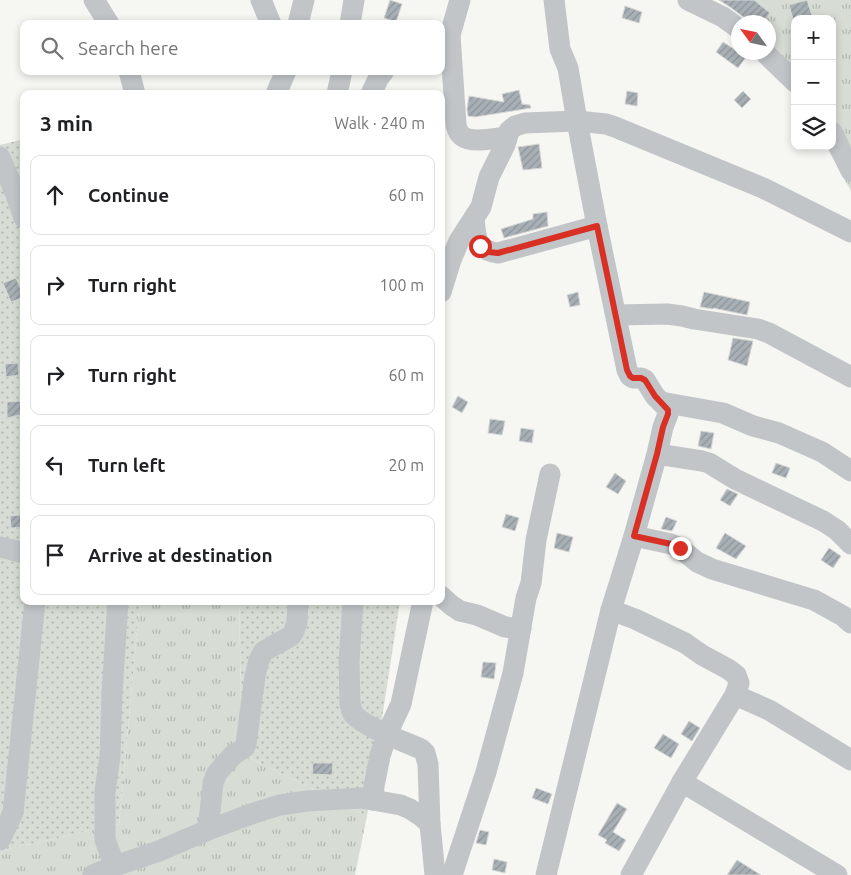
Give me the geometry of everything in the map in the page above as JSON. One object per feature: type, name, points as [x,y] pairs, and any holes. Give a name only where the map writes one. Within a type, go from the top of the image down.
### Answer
[{"type":"street","points":[[94,0],[106,20]]},
{"type":"street","points":[[261,0],[269,20]]},
{"type":"street","points":[[299,20],[304,0]]},
{"type":"street","points":[[351,20],[354,0]]},
{"type":"street","points":[[460,0],[445,37],[458,132],[462,137],[477,141],[507,137]]},
{"type":"street","points":[[546,875],[611,610],[668,414],[668,410],[655,396],[645,380],[633,378],[627,370],[597,226],[568,68],[560,49],[554,0]]},
{"type":"street","points":[[688,0],[731,23]]},
{"type":"street","points":[[772,60],[791,78]]},
{"type":"street","points":[[130,75],[134,90]]},
{"type":"street","points":[[278,90],[284,75]]},
{"type":"street","points":[[338,90],[341,75]]},
{"type":"street","points":[[373,90],[381,75]]},
{"type":"street","points":[[446,259],[481,207],[489,177],[505,145],[509,131],[525,123],[577,122],[606,124],[615,127],[756,184],[851,232]]},
{"type":"street","points":[[836,140],[851,171]]},
{"type":"street","points":[[0,157],[20,206]]},
{"type":"street","points":[[474,218],[476,236],[480,246],[488,252],[498,253],[597,226]]},
{"type":"street","points":[[616,315],[667,314],[758,328],[851,377]]},
{"type":"street","points":[[661,402],[723,413],[752,426],[779,433],[822,452],[851,471]]},
{"type":"street","points":[[657,454],[709,463],[735,479],[823,522],[837,530],[851,544]]},
{"type":"street","points":[[452,875],[486,772],[513,673],[526,598],[531,583],[536,540],[550,474]]},
{"type":"street","points":[[634,536],[671,544],[680,548],[697,562],[712,569],[814,600],[843,616],[851,623]]},
{"type":"street","points":[[0,547],[20,552]]},
{"type":"street","points":[[445,600],[460,611],[505,627],[521,629]]},
{"type":"street","points":[[0,840],[13,813],[34,605]]},
{"type":"street","points":[[115,866],[105,840],[105,792],[110,756],[118,605]]},
{"type":"street","points":[[208,830],[217,773],[246,744],[255,676],[259,660],[264,651],[291,636],[297,622],[298,605]]},
{"type":"street","points":[[353,605],[349,662],[351,710],[357,717],[387,734],[421,749],[425,753],[428,764],[430,824],[435,875]]},
{"type":"street","points":[[373,800],[380,756],[387,734],[401,704],[422,605]]},
{"type":"street","points":[[611,610],[635,619],[685,643],[702,656],[728,669],[736,675],[739,683],[735,695],[682,782],[631,875]]},
{"type":"street","points":[[735,695],[770,710],[851,760]]},
{"type":"street","points":[[682,782],[837,875]]},
{"type":"street","points":[[93,875],[159,851],[208,830],[280,805],[307,801],[361,798],[401,805],[421,816],[430,824]]},
{"type":"green space","points":[[746,0],[851,0],[851,191],[828,150],[836,150],[836,15],[791,15],[791,81],[776,53],[776,15],[755,15]]},
{"type":"green space","points":[[20,140],[20,605],[140,605],[119,824],[0,851],[0,145]]},
{"type":"green space","points":[[140,605],[239,605],[242,754],[367,816],[355,875],[0,875],[0,851],[119,824]]},
{"type":"green space","points":[[239,605],[399,605],[367,816],[242,754]]},
{"type":"building","points":[[390,0],[402,4],[397,20],[384,18]]},
{"type":"building","points":[[719,0],[754,0],[770,13],[768,15],[741,15]]},
{"type":"building","points":[[807,0],[812,15],[792,15],[789,5]]},
{"type":"building","points":[[625,6],[642,12],[639,23],[622,18]]},
{"type":"building","points":[[723,42],[731,47],[731,60],[744,60],[738,68],[716,52]]},
{"type":"building","points":[[519,90],[522,104],[530,105],[531,108],[475,117],[468,116],[469,96],[504,102],[502,94]]},
{"type":"building","points":[[627,91],[638,93],[637,106],[625,104]]},
{"type":"building","points":[[743,91],[751,99],[742,108],[734,100]]},
{"type":"building","points":[[539,144],[542,168],[523,170],[518,147]]},
{"type":"building","points":[[547,212],[548,226],[504,238],[501,229],[533,219],[533,214]]},
{"type":"building","points":[[16,278],[20,288],[20,299],[11,302],[3,283]]},
{"type":"building","points":[[578,292],[580,305],[570,307],[567,295]]},
{"type":"building","points":[[704,292],[750,302],[747,315],[700,307]]},
{"type":"building","points":[[733,338],[753,341],[747,366],[728,360]]},
{"type":"building","points":[[18,363],[19,375],[6,377],[5,364]]},
{"type":"building","points":[[458,396],[468,402],[462,413],[452,407]]},
{"type":"building","points":[[20,401],[20,415],[7,418],[7,402]]},
{"type":"building","points":[[490,419],[505,421],[502,435],[488,433]]},
{"type":"building","points":[[521,428],[534,430],[532,443],[519,441]]},
{"type":"building","points":[[701,431],[714,433],[711,449],[698,446]]},
{"type":"building","points":[[776,463],[790,468],[786,478],[772,473]]},
{"type":"building","points":[[615,473],[626,481],[618,494],[606,487]]},
{"type":"building","points":[[727,489],[738,494],[730,506],[720,500]]},
{"type":"building","points":[[506,514],[519,518],[515,531],[502,527]]},
{"type":"building","points":[[20,515],[20,527],[11,528],[10,516]]},
{"type":"building","points":[[666,517],[677,521],[672,531],[661,529]]},
{"type":"building","points":[[557,533],[573,537],[569,552],[554,548]]},
{"type":"building","points":[[725,533],[746,546],[736,559],[716,548]]},
{"type":"building","points":[[829,548],[841,556],[833,568],[821,560]]},
{"type":"building","points":[[483,662],[496,663],[494,679],[481,677]]},
{"type":"building","points":[[689,721],[700,728],[692,741],[681,734]]},
{"type":"building","points":[[663,734],[679,744],[671,758],[654,748]]},
{"type":"building","points":[[313,763],[333,763],[332,775],[312,774]]},
{"type":"building","points":[[536,788],[552,794],[548,804],[532,798]]},
{"type":"building","points":[[617,803],[627,809],[613,832],[626,840],[619,851],[605,843],[607,840],[598,835]]},
{"type":"building","points":[[480,830],[489,832],[486,845],[476,843]]},
{"type":"building","points":[[494,859],[507,862],[505,873],[492,870]]},
{"type":"building","points":[[737,860],[761,875],[727,875]]},
{"type":"route","points":[[480,246],[488,252],[498,253],[597,226],[627,370],[633,378],[645,380],[655,396],[668,410],[634,536],[671,544],[680,548]]}]
